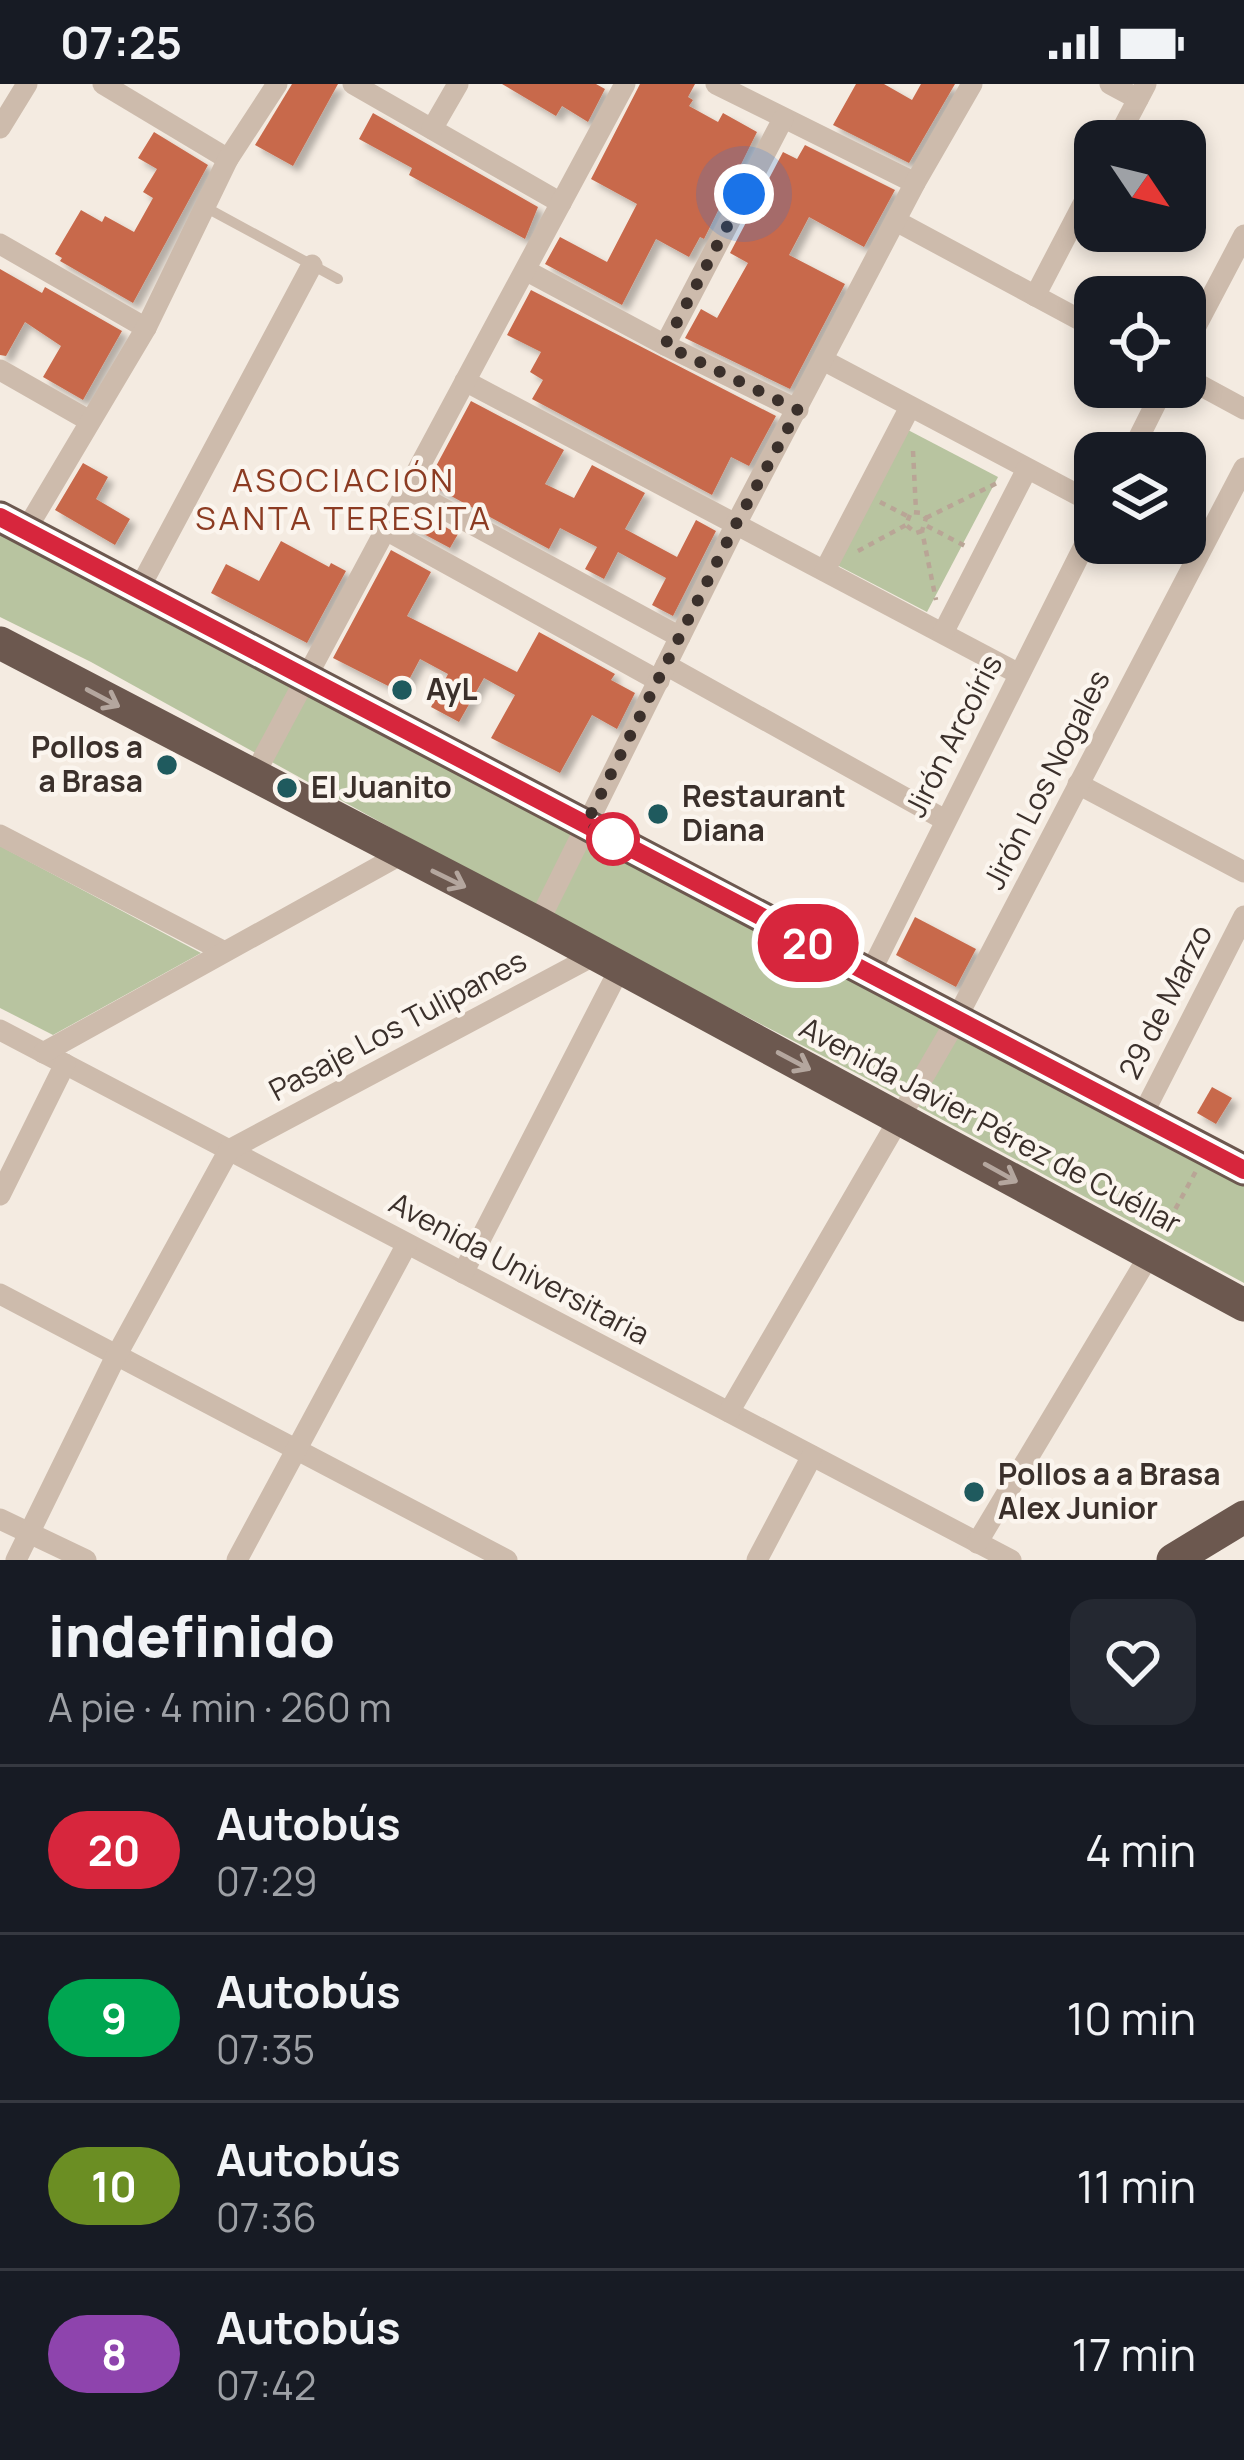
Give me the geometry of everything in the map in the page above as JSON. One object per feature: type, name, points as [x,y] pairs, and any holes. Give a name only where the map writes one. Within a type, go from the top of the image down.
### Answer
[{"type":"highway","points":[[13,523],[1244,1170]]},
{"type":"highway","name":"Avenida Javier Pérez de Cuéllar","points":[[0,643],[538,923],[1244,1305]]},
{"type":"highway","points":[[1173,1560],[1244,1517]]},
{"type":"street","points":[[0,128],[27,84]]},
{"type":"street","points":[[103,84],[228,159]]},
{"type":"street","points":[[13,523],[88,420],[146,328],[228,159],[277,84]]},
{"type":"street","points":[[352,84],[561,203]]},
{"type":"street","points":[[433,129],[458,84]]},
{"type":"street","points":[[254,777],[625,84]]},
{"type":"street","points":[[716,84],[915,183]]},
{"type":"street","points":[[538,923],[736,524],[972,84]]},
{"type":"street","points":[[1110,84],[1142,91],[1127,120]]},
{"type":"street","points":[[665,345],[783,119]]},
{"type":"street","points":[[896,220],[1074,317]]},
{"type":"street","points":[[1036,296],[1074,222]]},
{"type":"street","points":[[1206,307],[1244,235]]},
{"type":"street","points":[[0,244],[146,328]]},
{"type":"street","points":[[139,589],[312,265]]},
{"type":"street","points":[[527,271],[798,410]]},
{"type":"street","points":[[824,360],[1074,493]]},
{"type":"street","points":[[0,370],[88,420]]},
{"type":"street","points":[[465,381],[1018,674]]},
{"type":"street","points":[[1206,388],[1244,409]]},
{"type":"street","points":[[825,570],[910,406]]},
{"type":"street","name":"Jirón Los Nogales","points":[[728,1412],[956,1020],[1244,468]]},
{"type":"street","points":[[943,633],[1027,469]]},
{"type":"street","points":[[409,490],[680,637]]},
{"type":"street","points":[[386,530],[946,820]]},
{"type":"street","name":"Jirón Arcoíris","points":[[868,975],[1074,564]]},
{"type":"street","points":[[1078,784],[1244,872]]},
{"type":"street","points":[[0,835],[223,951]]},
{"type":"street","points":[[43,1053],[400,855]]},
{"type":"street","name":"29 de Marzo","points":[[1142,1117],[1244,916]]},
{"type":"street","points":[[463,1273],[608,961]]},
{"type":"street","name":"Pasaje Los Tulipanes","points":[[229,1150],[608,961]]},
{"type":"street","name":"Avenida Universitaria","points":[[0,1030],[1011,1560]]},
{"type":"street","points":[[0,1195],[65,1064]]},
{"type":"street","points":[[16,1560],[115,1358],[229,1150]]},
{"type":"street","points":[[237,1560],[407,1244]]},
{"type":"street","points":[[977,1544],[1150,1255]]},
{"type":"street","points":[[0,1294],[507,1560]]},
{"type":"street","points":[[758,1560],[812,1456]]},
{"type":"street","points":[[0,1519],[86,1560]]},
{"type":"lane","points":[[205,207],[338,279]]},
{"type":"path","points":[[913,448],[916,511],[925,525],[943,633]]},
{"type":"path","points":[[906,525],[916,533],[1027,469]]},
{"type":"path","points":[[865,494],[908,516]]},
{"type":"path","points":[[825,570],[906,525],[908,516],[916,511]]},
{"type":"path","points":[[925,525],[983,555]]},
{"type":"path","points":[[1150,1255],[1207,1150]]},
{"type":"green space","points":[[908,430],[998,477],[927,612],[837,565]]},
{"type":"green space","points":[[0,535],[1244,1186],[1244,1283],[856,1073],[543,912],[91,662],[0,617]]},
{"type":"green space","points":[[0,846],[201,953],[53,1035],[0,1008]]},
{"type":"building","points":[[292,84],[338,84],[293,166],[255,145]]},
{"type":"building","points":[[502,84],[596,84],[605,89],[588,122],[562,106],[556,116]]},
{"type":"building","points":[[640,84],[695,84],[689,106],[718,122],[723,113],[757,132],[704,239],[700,237],[689,257],[656,239],[622,305],[545,264],[560,237],[607,262],[637,204],[591,179]]},
{"type":"building","points":[[856,84],[884,84],[912,100],[921,84],[955,84],[909,163],[833,125]]},
{"type":"building","points":[[373,113],[538,207],[525,239],[409,175],[412,168],[359,139]]},
{"type":"building","points":[[154,132],[208,165],[133,303],[55,254],[81,210],[102,222],[105,216],[134,232],[153,198],[143,192],[157,169],[138,158]]},
{"type":"building","points":[[805,145],[895,190],[864,247],[809,217],[789,255],[845,284],[790,389],[685,338],[701,309],[717,318],[748,263],[730,253],[783,152],[797,159]]},
{"type":"building","points":[[0,269],[42,293],[45,287],[122,331],[83,400],[43,377],[61,346],[25,322],[6,356],[0,355]]},
{"type":"building","points":[[531,290],[776,416],[749,466],[731,457],[712,495],[532,399],[543,380],[530,372],[541,352],[507,335]]},
{"type":"building","points":[[471,401],[564,450],[545,484],[574,498],[592,465],[645,493],[625,529],[677,557],[696,520],[716,531],[673,616],[652,605],[666,578],[618,552],[604,579],[585,569],[597,547],[560,528],[549,549],[427,483]]},
{"type":"building","points":[[83,463],[108,477],[96,499],[130,519],[115,545],[55,510]]},
{"type":"building","points":[[413,509],[458,534],[450,548],[405,524]]},
{"type":"building","points":[[281,541],[346,571],[307,643],[211,593],[226,564],[259,581]]},
{"type":"building","points":[[391,550],[431,572],[407,616],[517,672],[539,632],[615,674],[611,680],[635,693],[617,729],[592,715],[560,773],[491,738],[515,695],[484,678],[459,722],[431,707],[448,674],[420,659],[402,693],[333,658]]},
{"type":"building","points":[[915,917],[976,949],[956,987],[896,955]]},
{"type":"building","points":[[1212,1087],[1232,1098],[1216,1124],[1197,1113]]},
{"type":"bus line","name":"20","points":[[0,517],[1244,1170]]},
{"type":"place","name":"AyL","points":[[402,690]]},
{"type":"place","name":"Pollos a a Brasa","points":[[167,765]]},
{"type":"place","name":"El Juanito","points":[[287,788]]},
{"type":"place","name":"Restaurant Diana","points":[[658,814]]},
{"type":"place","name":"Pollos a a Brasa Alex Junior","points":[[974,1492]]},
{"type":"district","name":"ASOCIACIÓN SANTA TERESITA","points":[[344,499]]},
{"type":"route","points":[[613,839],[586,824],[798,410],[665,345],[744,194]]}]
